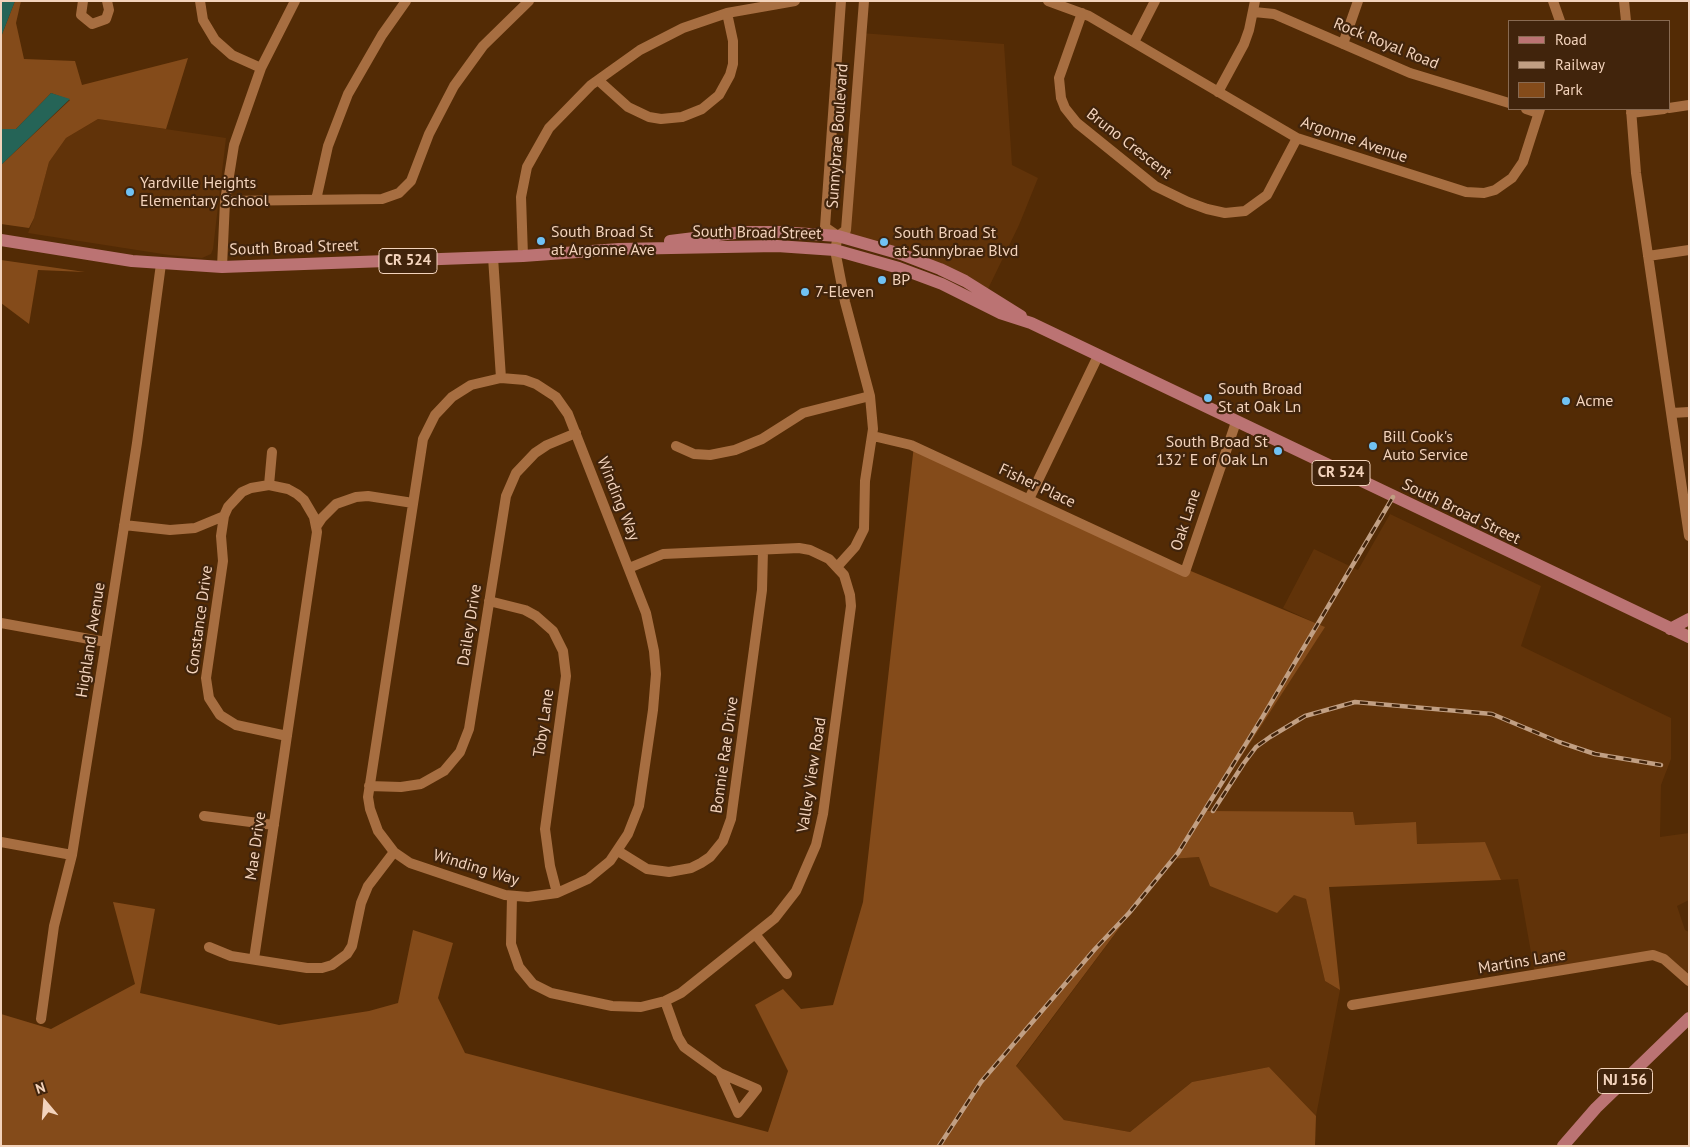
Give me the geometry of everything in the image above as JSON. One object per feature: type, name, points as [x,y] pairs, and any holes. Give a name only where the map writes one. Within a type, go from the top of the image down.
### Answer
[{"type":"main road","name":"South Broad Street","points":[[620,249],[743,232],[780,232],[838,236],[901,254],[965,280],[1005,304],[1031,323]]},
{"type":"main road","name":"South Broad Street","points":[[1,240],[161,264],[222,267],[523,256],[620,249],[777,246],[835,250],[899,268],[942,284],[1000,313],[1031,323],[1689,638]]},
{"type":"main road","points":[[940,269],[942,284]]},
{"type":"main road","points":[[959,292],[965,280]]},
{"type":"main road","points":[[1670,628],[1689,619]]},
{"type":"main road","name":"NJ 156","points":[[1563,1146],[1596,1108],[1689,1018]]},
{"type":"street","points":[[82,1],[81,15],[88,22],[97,24],[108,15],[107,1]]},
{"type":"street","points":[[200,1],[203,20],[215,40],[232,55],[261,68]]},
{"type":"street","points":[[222,267],[225,200],[234,145],[261,68],[296,1]]},
{"type":"street","points":[[316,200],[328,146],[348,94],[382,35],[406,1]]},
{"type":"street","points":[[225,200],[382,199],[391,197],[406,187],[416,172],[439,112],[454,86],[483,46],[529,1]]},
{"type":"street","points":[[523,256],[521,197],[529,164],[549,128],[598,80],[620,63],[661,38],[727,13],[794,1]]},
{"type":"street","name":"Sunnybrae Boulevard","points":[[841,1],[825,227],[838,236],[846,228],[864,1]]},
{"type":"street","points":[[1134,42],[1155,1]]},
{"type":"street","points":[[1344,44],[1358,1]]},
{"type":"street","points":[[1554,1],[1560,20]]},
{"type":"street","points":[[1624,1],[1626,20]]},
{"type":"street","name":"Argonne Avenue","points":[[1052,2],[1082,13],[1297,138],[1466,192],[1484,193],[1505,185],[1518,171],[1539,111]]},
{"type":"street","points":[[1218,92],[1244,44],[1254,7]]},
{"type":"street","name":"Rock Royal Road","points":[[1254,7],[1410,73],[1508,104]]},
{"type":"street","points":[[598,80],[628,107],[649,117],[671,119],[693,114],[710,104],[719,94],[730,75],[734,57],[727,13]]},
{"type":"street","name":"Bruno Crescent","points":[[1082,13],[1060,73],[1059,88],[1065,108],[1077,123],[1155,186],[1180,199],[1207,209],[1225,212],[1245,210],[1267,196],[1297,138]]},
{"type":"street","points":[[1670,108],[1689,105]]},
{"type":"street","points":[[1648,110],[1631,111],[1648,256],[1689,536]]},
{"type":"street","points":[[837,567],[855,547],[864,529],[865,481],[873,436],[870,396],[848,320],[835,250],[838,236]]},
{"type":"street","points":[[1648,256],[1689,250]]},
{"type":"street","points":[[493,257],[501,378]]},
{"type":"street","name":"Highland Avenue","points":[[40,1020],[54,926],[72,855],[124,525],[161,264]]},
{"type":"street","points":[[1029,499],[1098,356]]},
{"type":"street","name":"Winding Way","points":[[501,378],[525,380],[548,390],[563,406],[576,433],[629,568],[650,632],[654,658],[655,693],[639,806],[628,834],[618,851],[588,879],[557,892],[528,897],[512,896],[410,863],[394,852],[384,841],[373,821],[370,809],[369,786],[424,439],[435,415],[447,401],[462,390],[482,381],[501,378]]},
{"type":"street","points":[[676,446],[694,454],[710,455],[735,450],[762,438],[803,413],[870,396]]},
{"type":"street","points":[[1672,413],[1689,412]]},
{"type":"street","name":"Oak Lane","points":[[1185,572],[1236,422]]},
{"type":"street","name":"Dailey Drive","points":[[369,786],[401,787],[421,784],[444,771],[460,752],[468,729],[506,496],[510,483],[525,462],[535,453],[576,433]]},
{"type":"street","name":"Fisher Place","points":[[873,436],[911,445],[1185,572]]},
{"type":"street","points":[[270,485],[272,452]]},
{"type":"street","points":[[124,525],[184,530],[209,523],[224,516],[228,507],[242,492],[251,488],[270,485],[288,489],[304,500],[314,517],[316,527]]},
{"type":"street","points":[[316,527],[336,504],[356,497],[368,496],[413,504]]},
{"type":"street","name":"Constance Drive","points":[[224,516],[221,536],[223,561],[206,689],[214,707],[228,721],[246,728],[287,736]]},
{"type":"street","name":"Mae Drive","points":[[254,960],[316,527]]},
{"type":"street","name":"Bonnie Rae Drive","points":[[618,851],[647,869],[674,872],[701,863],[710,857],[723,841],[731,819],[762,590],[762,550]]},
{"type":"street","name":"Valley View Road","points":[[512,896],[511,944],[519,967],[532,984],[551,993],[612,1006],[641,1007],[665,1001],[692,986],[774,918],[796,891],[809,864],[821,826],[851,606],[848,585],[837,567],[824,556],[810,550],[663,554],[629,568]]},
{"type":"street","name":"Toby Lane","points":[[489,601],[525,610],[536,616],[552,631],[563,651],[566,676],[546,829],[550,866],[557,892]]},
{"type":"street","points":[[1,623],[106,642]]},
{"type":"street","points":[[204,816],[274,825]]},
{"type":"street","points":[[1,842],[72,855]]},
{"type":"street","points":[[209,947],[231,956],[313,969],[322,968],[340,960],[347,954],[355,938],[361,903],[368,886],[394,852]]},
{"type":"street","points":[[755,934],[787,974]]},
{"type":"street","name":"Martins Lane","points":[[1352,1005],[1653,955],[1664,959],[1689,981]]},
{"type":"street","points":[[665,1001],[678,1037],[684,1047],[720,1073]]},
{"type":"shaded area","points":[[861,33],[1004,44],[1012,165],[1038,178],[1019,225],[986,293],[838,236],[846,230]]},
{"type":"shaded area","name":"Yardville Heights Elementary School","points":[[98,119],[226,138],[211,254],[202,258],[169,255],[28,233],[49,162],[66,138]]},
{"type":"shaded area","points":[[1390,514],[1541,586],[1521,646],[1671,718],[1671,759],[1661,785],[1660,837],[1689,833],[1689,900],[1677,906],[1685,930],[1689,932],[1689,981],[1659,956],[1535,975],[1518,879],[1501,880],[1484,842],[1416,844],[1416,822],[1354,825],[1353,812],[1205,812],[1324,627],[1283,608],[1314,549],[1358,570]]},
{"type":"shaded area","points":[[1199,857],[1306,899],[1325,981],[1340,990],[1316,1116],[1269,1067],[1192,1082],[1130,1132],[1064,1120],[1016,1067],[1171,859]]},
{"type":"green space","points":[[15,1],[21,1],[16,23],[24,59],[75,61],[82,85],[188,58],[166,129],[98,119],[66,138],[49,162],[34,218],[29,228],[1,224],[1,165],[70,100],[51,93],[16,129],[1,129],[1,37]]},
{"type":"green space","points":[[1,260],[85,272],[38,270],[29,324],[1,303]]},
{"type":"green space","points":[[914,445],[1138,549],[1325,627],[1206,811],[1353,812],[1355,825],[1416,822],[1417,844],[1485,842],[1501,880],[1329,887],[1340,990],[1325,981],[1306,899],[1294,895],[1277,913],[1210,886],[1199,857],[1171,859],[1016,1066],[1064,1120],[1130,1132],[1192,1082],[1269,1067],[1316,1116],[1315,1146],[1,1146],[1,1014],[51,1029],[135,984],[113,902],[155,909],[140,993],[279,1025],[369,1011],[398,1003],[413,930],[453,943],[438,998],[465,1053],[768,1132],[788,1071],[755,1005],[783,989],[801,1009],[833,1005],[863,902]]},
{"type":"water","points":[[1,1],[15,1],[1,37]]},
{"type":"water","points":[[51,93],[70,99],[1,165],[1,129],[16,129]]},
{"type":"railway","points":[[939,1146],[981,1082],[1095,949],[1129,913],[1178,853],[1262,718],[1393,497]]},
{"type":"railway","points":[[1213,811],[1256,747],[1305,716],[1355,702],[1492,714],[1559,742],[1595,754],[1661,765]]},
{"type":"place","name":"Yardville Heights Elementary School","points":[[130,192]]},
{"type":"place","name":"South Broad St at Argonne Ave","points":[[541,241]]},
{"type":"place","name":"South Broad St at Sunnybrae Blvd","points":[[884,242]]},
{"type":"place","name":"BP","points":[[882,280]]},
{"type":"place","name":"7-Eleven","points":[[805,292]]},
{"type":"place","name":"South Broad St at Oak Ln","points":[[1208,398]]},
{"type":"place","name":"Acme","points":[[1566,401]]},
{"type":"place","name":"Bill Cook's Auto Service","points":[[1373,446]]},
{"type":"place","name":"South Broad St 132' E of Oak Ln","points":[[1278,451]]}]
